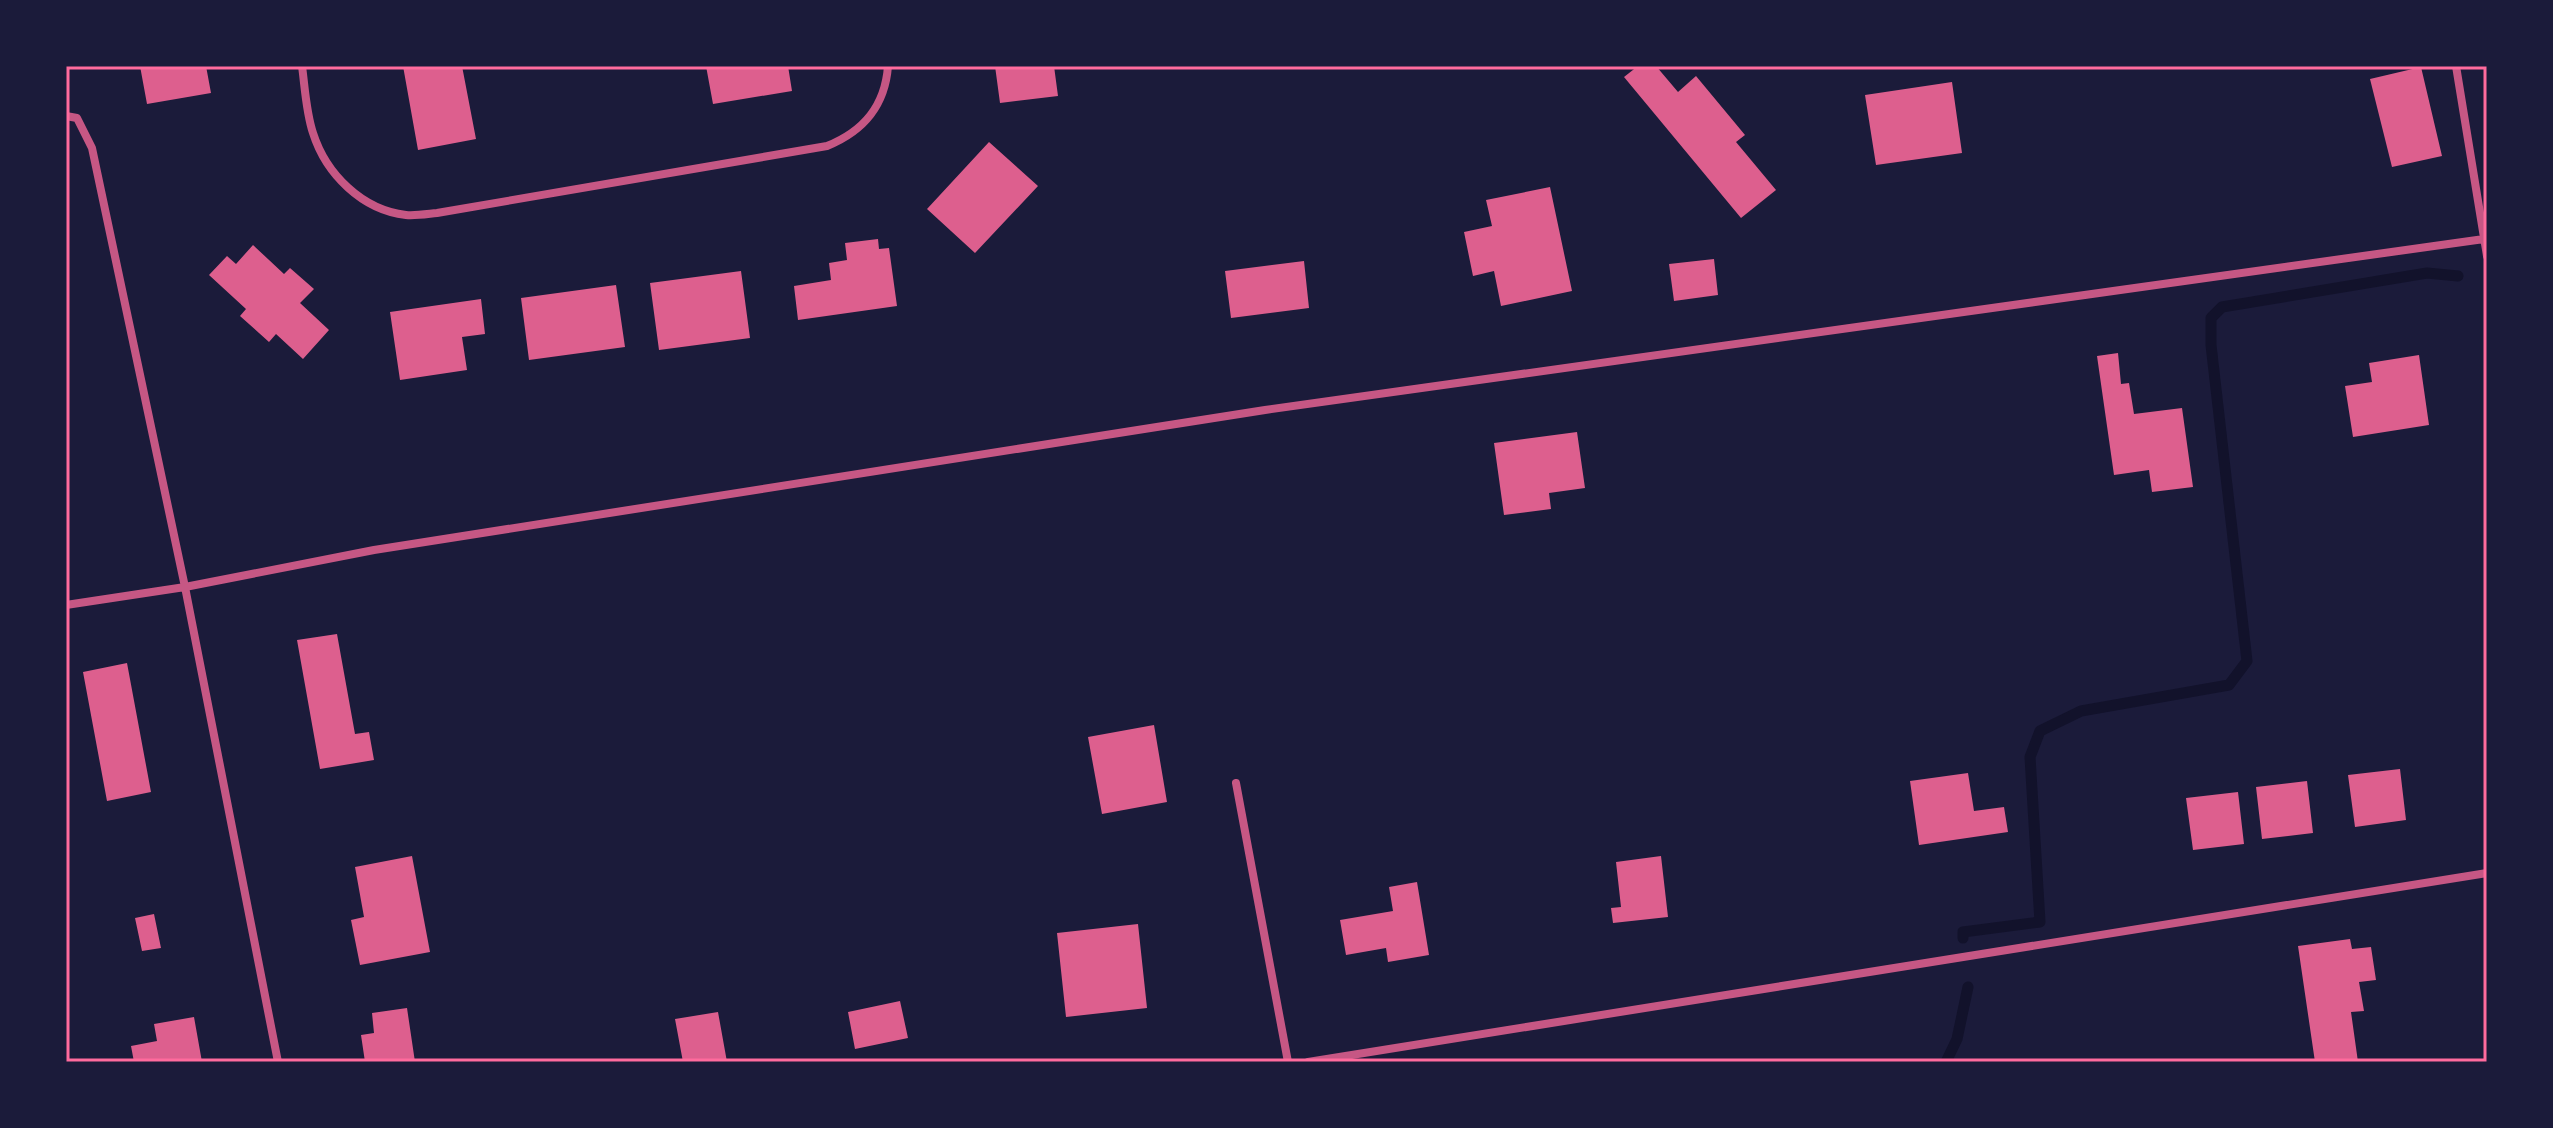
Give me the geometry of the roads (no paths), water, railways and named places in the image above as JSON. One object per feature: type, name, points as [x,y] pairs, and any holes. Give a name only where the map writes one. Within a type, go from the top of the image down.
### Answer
[{"type":"street","points":[[302,66],[312,132],[333,172],[362,199],[381,209],[406,215],[437,213],[827,146],[850,137],[874,111],[888,66]]},
{"type":"street","points":[[2456,66],[2487,256]]},
{"type":"street","points":[[66,116],[77,118],[92,148],[185,587],[278,1062]]},
{"type":"street","points":[[66,605],[185,587],[374,550],[1265,410],[2484,239]]},
{"type":"street","points":[[1236,783],[1288,1062]]},
{"type":"street","points":[[1308,1062],[2487,873]]},
{"type":"waterway","points":[[1963,938],[1963,932],[2040,922],[2030,757],[2040,731],[2081,711],[2229,685],[2247,661],[2211,345],[2211,318],[2222,307],[2427,273],[2458,276]]},
{"type":"waterway","points":[[1946,1062],[1957,1039],[1968,987]]}]
